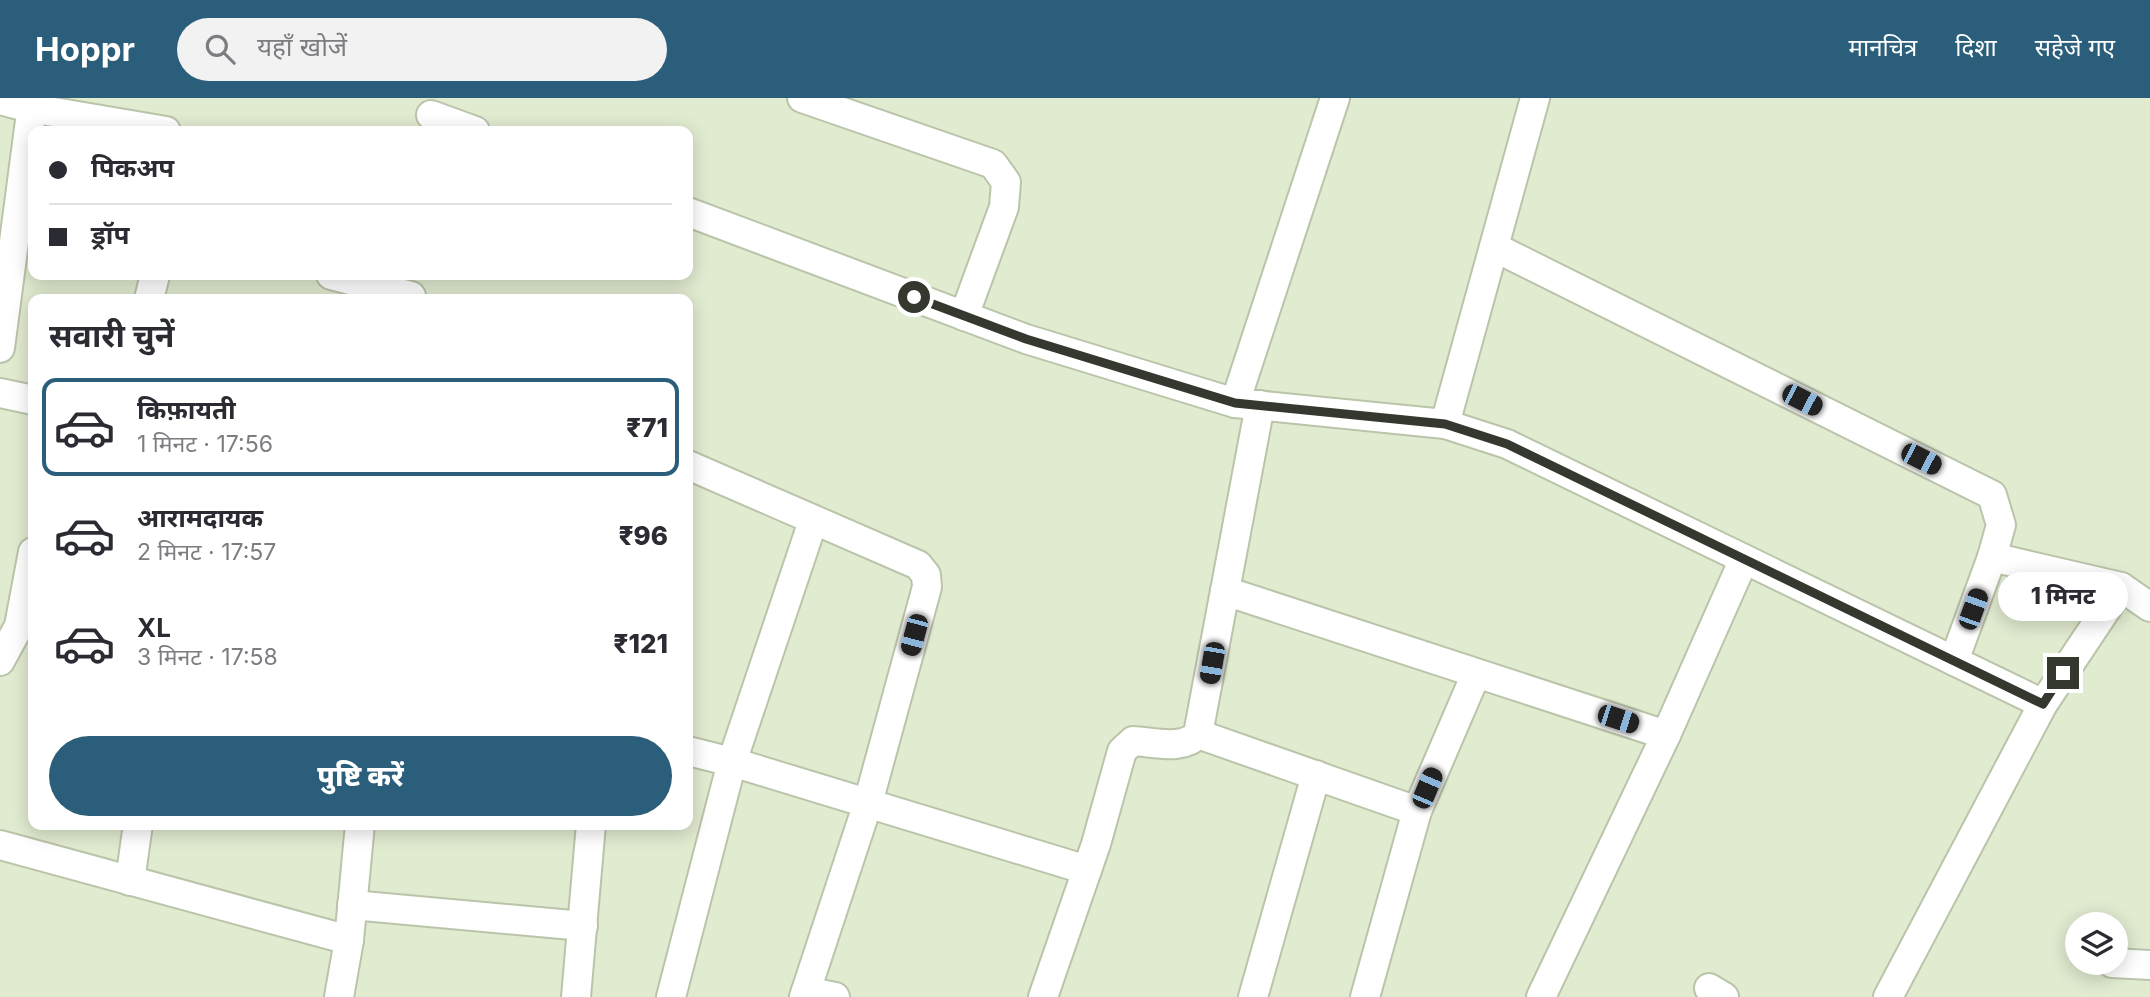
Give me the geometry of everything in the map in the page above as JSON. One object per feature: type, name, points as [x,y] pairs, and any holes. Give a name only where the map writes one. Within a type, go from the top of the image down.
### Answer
[{"type":"street","points":[[802,98],[993,164],[1006,182],[1004,207],[964,316]]},
{"type":"street","points":[[1043,997],[1087,870],[1122,751],[1133,741],[1180,744],[1193,740],[1198,734],[1225,591],[1247,404],[1335,98]]},
{"type":"street","points":[[1445,424],[1535,98]]},
{"type":"street","points":[[0,100],[32,103],[142,126]]},
{"type":"street","points":[[29,126],[32,103]]},
{"type":"street","points":[[432,115],[462,126]]},
{"type":"street","points":[[0,348],[28,134]]},
{"type":"street","points":[[693,214],[1026,339],[1247,404],[1445,424],[1507,444],[2043,704]]},
{"type":"street","points":[[1494,247],[1992,495],[2001,526],[1954,661]]},
{"type":"street","points":[[358,280],[412,290]]},
{"type":"street","points":[[0,393],[28,399]]},
{"type":"street","points":[[693,467],[918,565],[926,575],[927,587],[868,803],[805,994],[835,997]]},
{"type":"street","points":[[671,997],[732,762],[813,521]]},
{"type":"street","points":[[1992,557],[2121,587],[2150,607]]},
{"type":"street","points":[[1541,997],[1666,735],[1744,559]]},
{"type":"street","points":[[0,662],[19,626],[28,578]]},
{"type":"street","points":[[1888,997],[2043,704],[2121,587]]},
{"type":"street","points":[[1225,591],[1666,735]]},
{"type":"street","points":[[1365,997],[1417,811],[1476,674]]},
{"type":"street","points":[[1198,734],[1417,811]]},
{"type":"street","points":[[693,752],[1087,870]]},
{"type":"street","points":[[1252,997],[1316,775]]},
{"type":"street","points":[[130,881],[137,830]]},
{"type":"street","points":[[339,997],[349,940],[359,830]]},
{"type":"street","points":[[576,997],[591,830]]},
{"type":"street","points":[[0,845],[349,940]]},
{"type":"street","points":[[352,905],[583,926]]},
{"type":"street","points":[[2128,964],[2150,965]]},
{"type":"route","points":[[914,297],[1026,339],[1235,403],[1445,424],[1507,444],[2043,704],[2063,673]]}]
